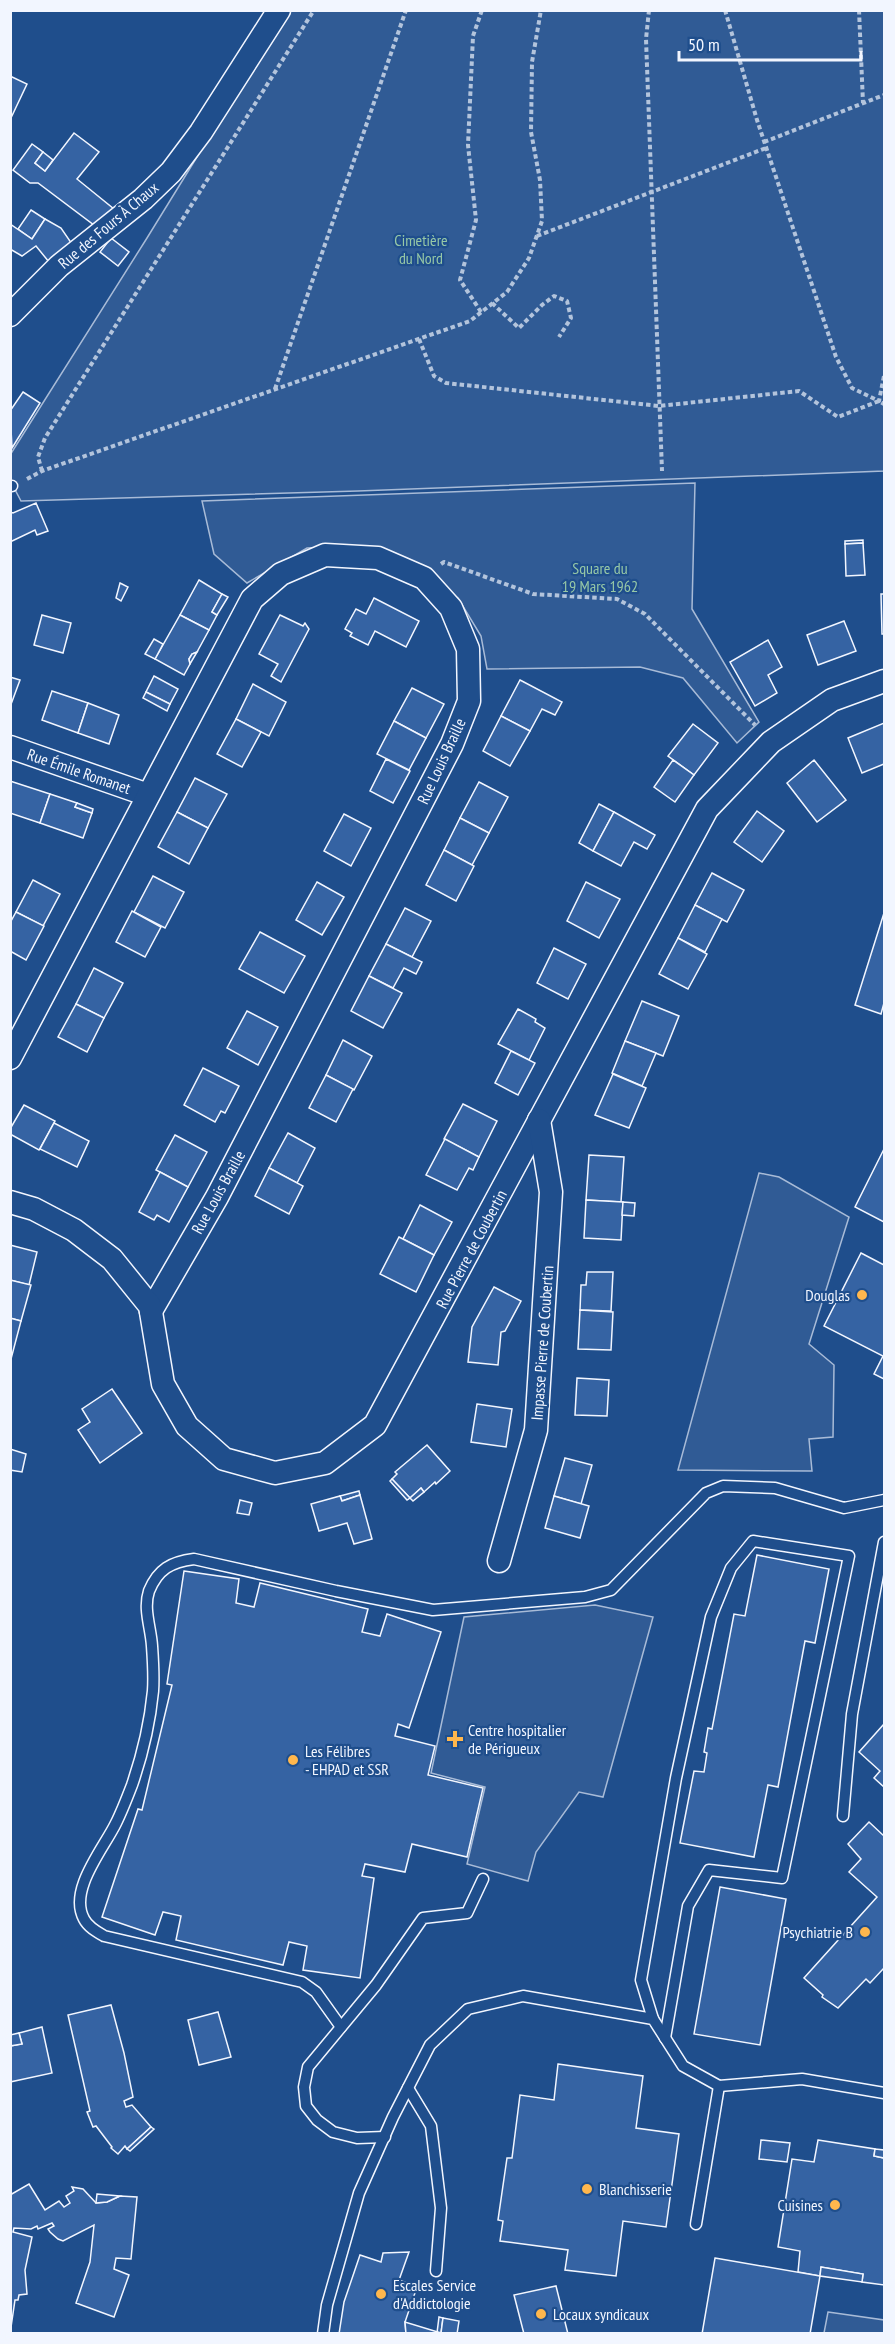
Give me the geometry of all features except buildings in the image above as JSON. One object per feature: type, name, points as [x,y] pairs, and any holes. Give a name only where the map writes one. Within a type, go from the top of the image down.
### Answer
[{"type":"street","name":"Rue des Fours À Chaux","points":[[10,315],[59,266],[143,199],[171,172],[201,132],[279,10]]},
{"type":"street","name":"Rue Louis Braille","points":[[10,1058],[252,599],[281,574],[326,555],[378,558],[424,578],[451,608],[468,649],[469,701],[452,744],[217,1197],[151,1311]]},
{"type":"street","name":"Rue Pierre de Coubertin","points":[[10,1202],[34,1209],[74,1230],[112,1259],[150,1306],[163,1384],[187,1426],[224,1459],[275,1473],[325,1463],[375,1425],[707,809],[771,742],[832,700],[885,681]]},
{"type":"street","name":"Rue Émile Romanet","points":[[10,747],[148,795]]},
{"type":"street","name":"Impasse Pierre de Coubertin","points":[[499,1561],[536,1430],[551,1192],[539,1120]]},
{"type":"lane","points":[[341,2027],[316,1992],[302,1982],[105,1936],[92,1929],[83,1919],[80,1903],[83,1885],[116,1823],[132,1784],[147,1723],[153,1691],[148,1593],[165,1567],[176,1561],[194,1559],[433,1610],[502,1605],[585,1597],[611,1590],[706,1493],[723,1486],[775,1488],[844,1508],[885,1500]]},
{"type":"lane","points":[[665,2038],[688,1906],[709,1870],[782,1878],[849,1556],[753,1541],[731,1568],[708,1629],[676,1778],[641,1980],[653,2019],[665,2038],[683,2066],[719,2086],[802,2079],[885,2092]]},
{"type":"lane","points":[[843,1816],[852,1714],[885,1542]]},
{"type":"lane","points":[[385,2137],[357,2138],[333,2132],[317,2120],[306,2106],[304,2087],[308,2067],[376,1985],[423,1918],[467,1913],[483,1879]]},
{"type":"lane","points":[[323,2334],[327,2305],[359,2193],[430,2045],[468,2009],[523,1996],[653,2019]]},
{"type":"lane","points":[[696,2224],[719,2086]]},
{"type":"lane","points":[[408,2088],[431,2126],[441,2208],[436,2271]]},
{"type":"path","points":[[42,471],[38,457],[45,438],[314,10]]},
{"type":"path","points":[[275,389],[406,10]]},
{"type":"path","points":[[481,312],[460,280],[476,220],[468,145],[473,36],[482,10]]},
{"type":"path","points":[[11,486],[42,471],[470,321],[507,292],[529,258],[542,221],[540,180],[531,132],[532,62],[541,10]]},
{"type":"path","points":[[649,10],[646,39],[662,471]]},
{"type":"path","points":[[725,10],[764,142],[836,357],[852,388],[885,404]]},
{"type":"path","points":[[859,10],[863,104]]},
{"type":"path","points":[[764,142],[885,95]]},
{"type":"path","points":[[537,236],[766,148]]},
{"type":"path","points":[[492,303],[519,328],[554,296],[567,301],[571,318],[559,337]]},
{"type":"path","points":[[419,339],[434,376],[446,383],[659,406],[799,391],[838,417],[879,401]]},
{"type":"path","points":[[879,401],[885,376]]},
{"type":"path","points":[[424,578],[444,562],[533,594],[616,599],[645,614],[771,742]]},
{"type":"shaded area","name":"Cimetière du Nord","points":[[287,11],[884,11],[884,471],[21,501],[11,482],[10,455]]},
{"type":"shaded area","name":"Square du 19 Mars 1962","points":[[695,483],[692,609],[759,722],[737,743],[683,678],[640,667],[487,669],[481,636],[458,598],[399,560],[356,546],[307,548],[247,583],[214,554],[202,501]]},
{"type":"shaded area","points":[[759,1173],[779,1177],[849,1217],[809,1344],[834,1365],[833,1437],[809,1439],[812,1471],[678,1470]]},
{"type":"shaded area","points":[[595,1605],[653,1617],[603,1797],[579,1792],[536,1852],[528,1881],[467,1864],[485,1787],[431,1773],[464,1617]]},
{"type":"shaded area","points":[[828,2312],[884,2320],[884,2333],[824,2333]]},
{"type":"place","name":"Douglas","points":[[862,1295]]},
{"type":"place","name":"Centre hospitalier de Périgueux","points":[[455,1739]]},
{"type":"place","name":"Les Félibres - EHPAD et SSR","points":[[293,1760]]},
{"type":"place","name":"Psychiatrie B","points":[[865,1932]]},
{"type":"place","name":"Blanchisserie","points":[[587,2189]]},
{"type":"place","name":"Cuisines","points":[[835,2205]]},
{"type":"place","name":"Escales Service d'Addictologie","points":[[381,2294]]},
{"type":"place","name":"Locaux syndicaux","points":[[541,2314]]}]
